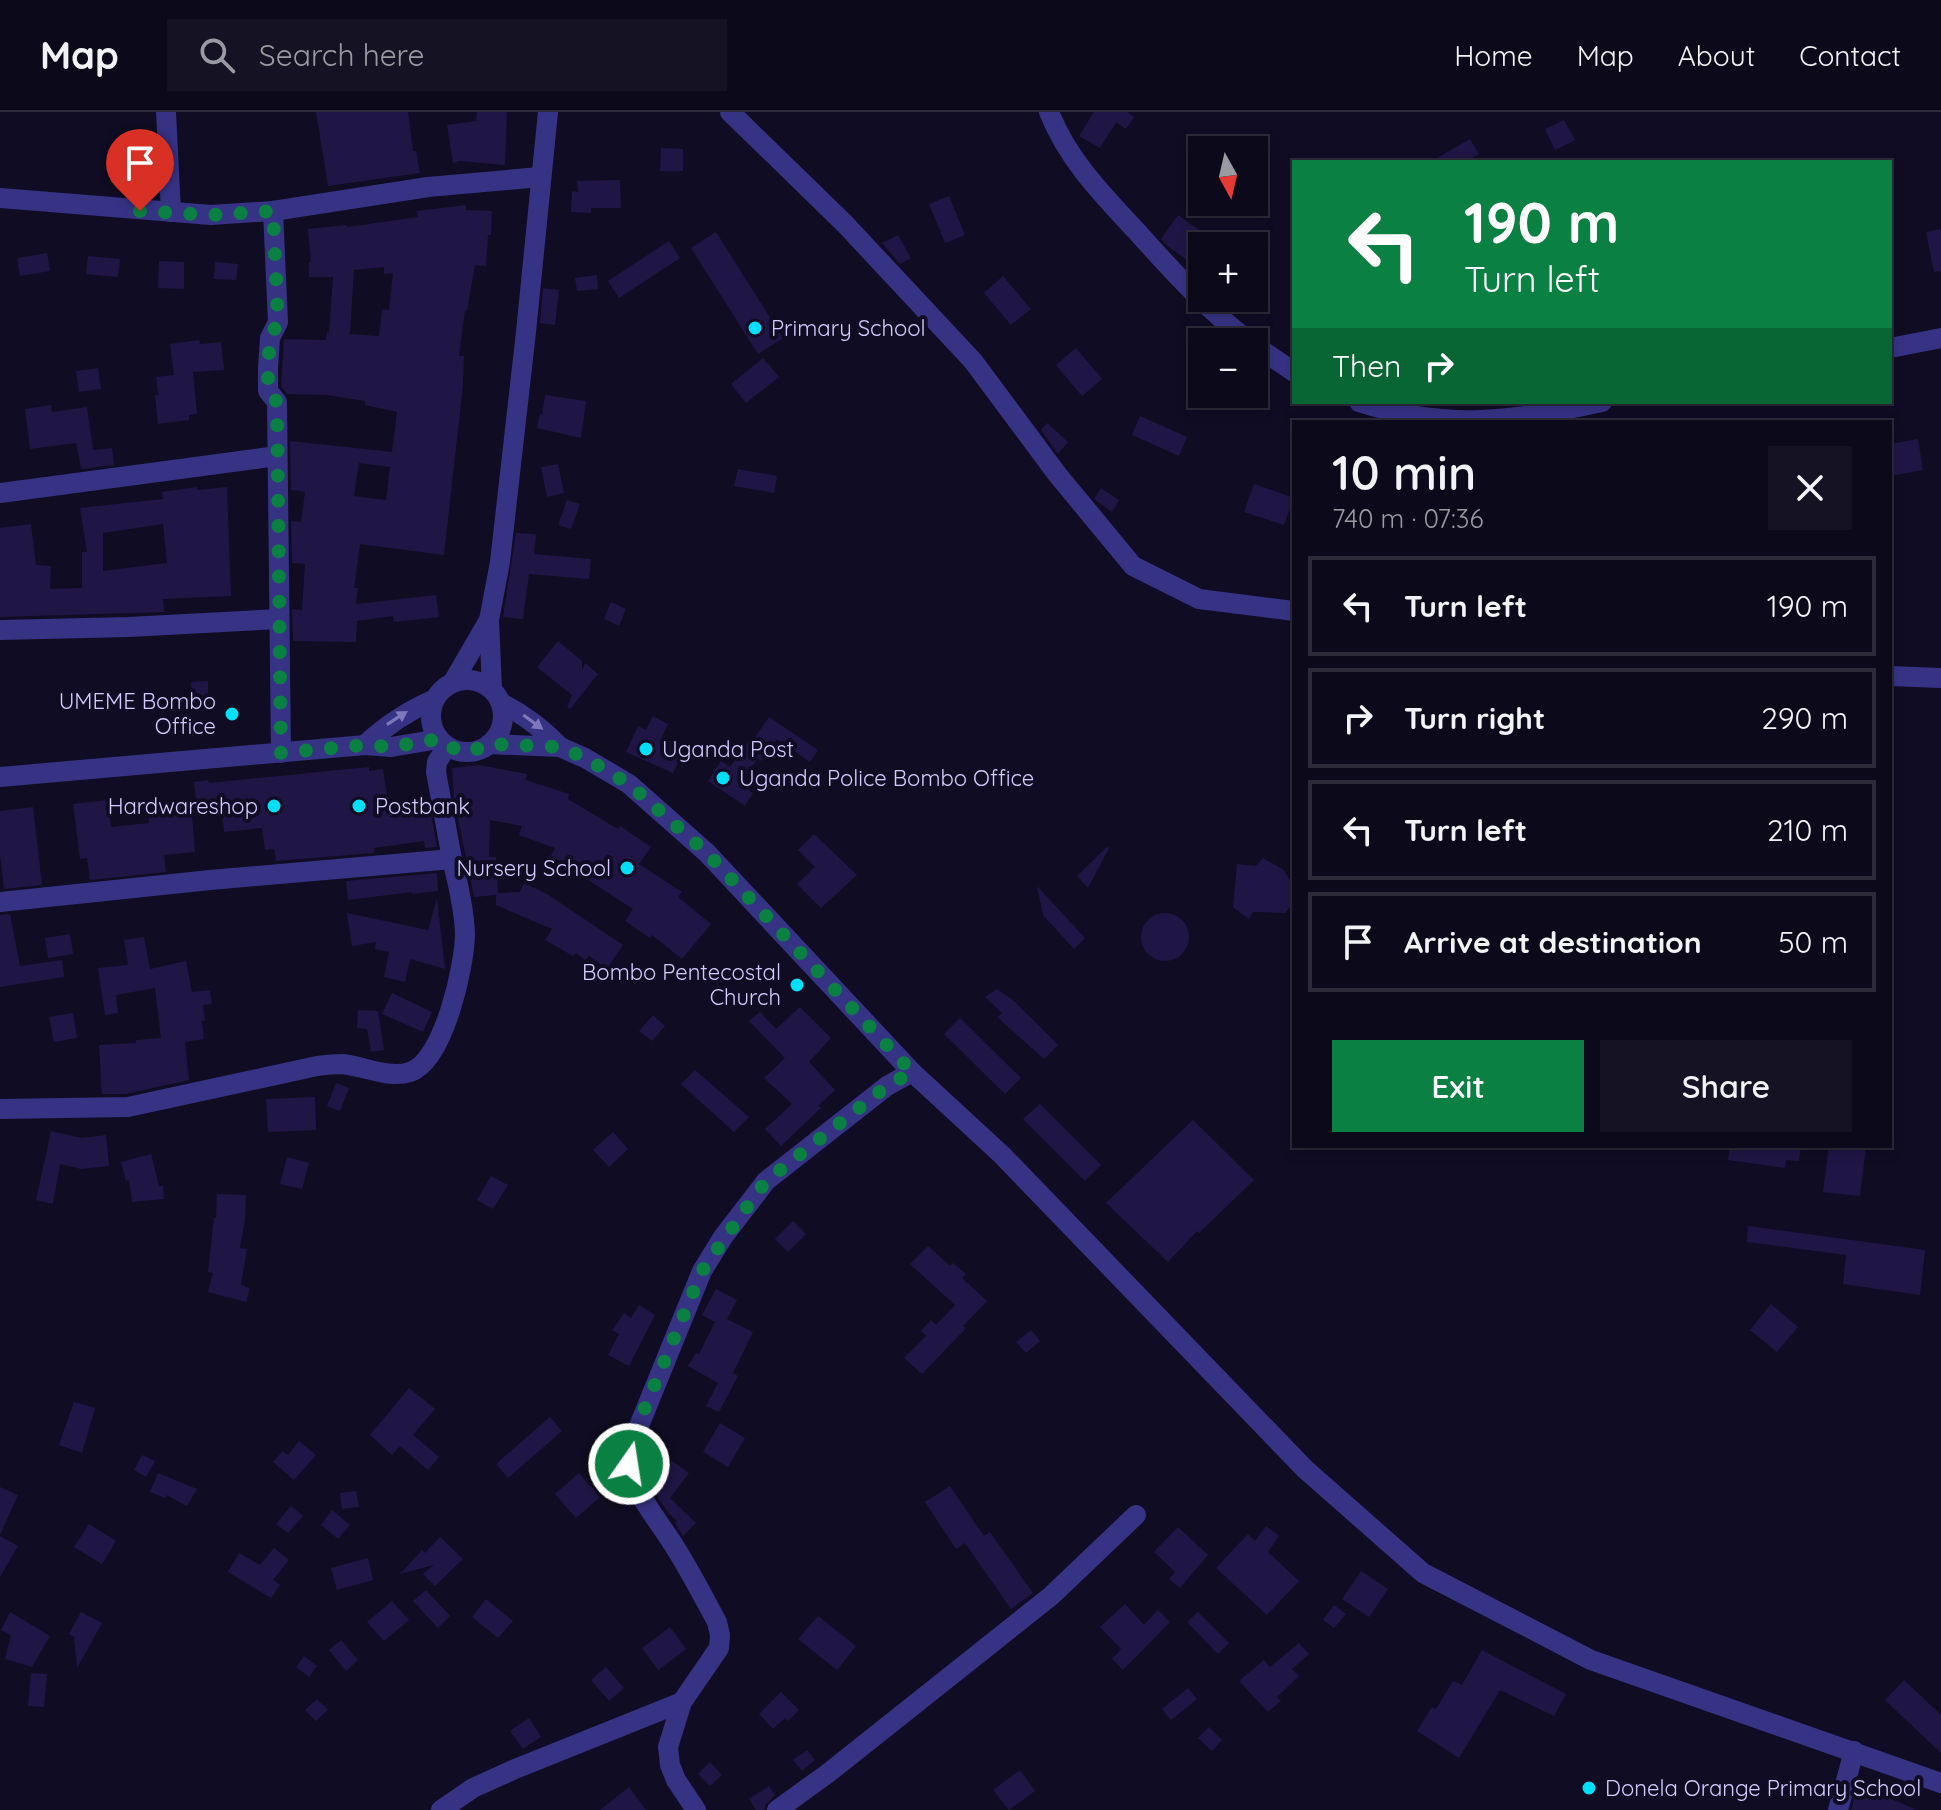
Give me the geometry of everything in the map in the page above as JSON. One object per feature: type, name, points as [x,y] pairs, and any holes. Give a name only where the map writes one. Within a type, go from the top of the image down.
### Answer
[{"type":"street","points":[[166,112],[171,212]]},
{"type":"street","points":[[489,744],[502,725],[489,620],[500,562],[548,112]]},
{"type":"street","points":[[730,112],[845,224],[973,361],[1057,474],[1133,566],[1199,599],[1292,611]]},
{"type":"street","points":[[1049,112],[1058,136],[1094,188],[1204,302],[1234,328]]},
{"type":"street","points":[[0,198],[211,215],[273,211],[428,187],[540,177]]},
{"type":"street","points":[[273,211],[278,322],[270,338],[268,391],[277,402],[281,753]]},
{"type":"street","points":[[1892,348],[1941,338]]},
{"type":"street","points":[[1268,354],[1292,371]]},
{"type":"street","points":[[1366,404],[1395,413],[1457,420]]},
{"type":"street","points":[[1508,420],[1593,404]]},
{"type":"street","points":[[0,493],[277,456]]},
{"type":"street","points":[[0,630],[279,619]]},
{"type":"street","points":[[453,682],[489,620]]},
{"type":"street","points":[[1892,676],[1941,678]]},
{"type":"street","points":[[0,1109],[128,1107],[328,1065],[396,1074],[410,1072],[423,1064],[433,1048],[458,985],[465,931],[436,772],[443,743],[431,719],[435,699],[453,682],[467,679],[480,682],[543,729],[560,747]]},
{"type":"street","points":[[365,745],[384,727],[413,708],[435,699]]},
{"type":"street","points":[[0,777],[365,745],[391,747],[443,743],[469,752],[489,744],[560,747],[585,758],[629,784],[707,853],[912,1072],[1002,1155],[1305,1469],[1423,1573],[1591,1660],[1941,1783]]},
{"type":"street","points":[[0,902],[452,859]]},
{"type":"street","points":[[696,1810],[676,1780],[668,1747],[682,1702],[715,1656],[720,1635],[717,1622],[672,1542],[642,1502],[629,1464],[630,1448],[702,1271],[749,1203],[766,1181],[887,1086],[912,1072]]},
{"type":"street","points":[[777,1810],[827,1774],[1051,1596],[1136,1515]]},
{"type":"street","points":[[441,1810],[487,1781],[682,1702]]},
{"type":"street","points":[[1838,1810],[1854,1751]]},
{"type":"building","points":[[316,112],[408,112],[413,151],[416,151],[420,173],[328,186]]},
{"type":"building","points":[[477,112],[507,112],[505,165],[453,163],[447,125],[476,121]]},
{"type":"building","points":[[1094,112],[1127,112],[1134,117],[1126,129],[1116,122],[1100,148],[1079,136]]},
{"type":"building","points":[[1564,120],[1575,140],[1555,150],[1545,129]]},
{"type":"building","points":[[1470,139],[1479,154],[1468,160],[1433,160]]},
{"type":"building","points":[[661,148],[683,149],[683,171],[660,171]]},
{"type":"building","points":[[620,180],[621,208],[591,208],[591,213],[571,212],[572,191],[578,192],[577,181]]},
{"type":"building","points":[[949,196],[965,235],[945,243],[929,204]]},
{"type":"building","points":[[466,205],[466,210],[492,211],[486,266],[475,265],[465,310],[459,356],[464,356],[463,385],[444,555],[360,544],[354,588],[358,588],[356,604],[436,595],[439,617],[394,622],[393,616],[357,621],[356,642],[293,641],[292,609],[302,610],[305,564],[292,563],[291,521],[301,522],[305,492],[291,490],[290,441],[392,452],[397,412],[365,405],[365,401],[327,395],[287,394],[281,386],[284,339],[326,340],[329,333],[333,277],[309,277],[308,229],[418,217],[417,211]],"holes":[[[384,267],[384,274],[393,273],[389,310],[382,309],[379,336],[350,334],[354,270]],[[359,463],[390,467],[386,500],[354,496]]]},
{"type":"building","points":[[1178,215],[1202,232],[1188,232],[1188,261],[1161,239]]},
{"type":"building","points":[[1941,229],[1941,271],[1934,272],[1926,232]]},
{"type":"building","points":[[716,232],[783,338],[758,354],[691,248]]},
{"type":"building","points":[[898,235],[911,258],[900,264],[882,243]]},
{"type":"building","points":[[669,241],[680,258],[619,298],[608,281]]},
{"type":"building","points":[[47,253],[50,271],[20,276],[17,258]]},
{"type":"building","points":[[88,256],[120,259],[118,277],[86,274]]},
{"type":"building","points":[[159,261],[184,262],[184,289],[158,288]]},
{"type":"building","points":[[215,262],[238,264],[236,280],[214,279]]},
{"type":"building","points":[[597,275],[598,289],[577,291],[575,278]]},
{"type":"building","points":[[1003,276],[1031,309],[1011,325],[984,293]]},
{"type":"building","points":[[543,288],[559,290],[555,325],[540,323]]},
{"type":"building","points":[[199,340],[200,344],[221,342],[224,370],[193,372],[197,414],[189,415],[189,420],[158,424],[156,377],[174,375],[170,344]]},
{"type":"building","points":[[1076,348],[1102,379],[1082,396],[1056,365]]},
{"type":"building","points":[[763,358],[779,377],[746,403],[731,384]]},
{"type":"building","points":[[98,368],[101,389],[79,392],[76,371]]},
{"type":"building","points":[[545,395],[586,401],[581,438],[537,428]]},
{"type":"building","points":[[51,405],[52,412],[87,407],[93,450],[112,448],[114,465],[81,469],[76,443],[30,449],[25,409]]},
{"type":"building","points":[[1140,416],[1187,437],[1179,456],[1132,435]]},
{"type":"building","points":[[1047,423],[1068,442],[1058,454],[1041,430]]},
{"type":"building","points":[[1918,439],[1923,470],[1892,476],[1892,444]]},
{"type":"building","points":[[558,464],[564,493],[547,497],[541,467]]},
{"type":"building","points":[[738,469],[777,476],[774,493],[734,486]]},
{"type":"building","points":[[1254,484],[1292,497],[1284,525],[1244,512]]},
{"type":"building","points":[[227,487],[231,596],[163,599],[164,612],[0,617],[0,528],[31,524],[36,565],[51,566],[50,589],[82,588],[82,552],[87,552],[80,508],[163,499],[162,492]],"holes":[[[163,524],[167,563],[103,571],[103,533]]]},
{"type":"building","points":[[1101,488],[1119,500],[1112,512],[1094,499]]},
{"type":"building","points":[[567,500],[580,504],[571,529],[558,525]]},
{"type":"building","points":[[516,533],[536,534],[534,554],[591,559],[589,579],[529,574],[523,619],[503,617]]},
{"type":"building","points":[[611,602],[626,609],[619,626],[604,619]]},
{"type":"building","points":[[558,641],[582,661],[582,671],[585,663],[598,674],[570,709],[567,707],[572,695],[537,667]]},
{"type":"building","points":[[208,681],[208,704],[192,704],[191,682]]},
{"type":"building","points":[[653,716],[668,724],[662,737],[685,748],[673,773],[626,752],[638,726],[646,730]]},
{"type":"building","points":[[769,717],[818,750],[810,762],[777,739],[761,761],[758,758],[740,784],[753,793],[745,806],[708,781],[721,761],[730,767]]},
{"type":"building","points":[[479,765],[527,774],[526,780],[569,794],[568,799],[618,829],[620,826],[651,847],[639,864],[682,892],[678,897],[711,924],[682,959],[652,935],[650,938],[625,921],[633,909],[551,856],[555,848],[519,835],[522,826],[490,820],[489,857],[496,857],[498,893],[520,892],[524,883],[547,894],[623,945],[607,969],[589,956],[585,960],[576,953],[573,956],[545,940],[552,929],[496,905],[496,895],[474,897],[454,799],[452,768]]},
{"type":"building","points":[[369,767],[369,771],[383,769],[390,814],[420,810],[419,805],[429,804],[437,847],[425,848],[424,841],[374,848],[374,853],[276,861],[274,849],[265,850],[262,828],[224,832],[222,811],[192,815],[195,852],[164,855],[166,872],[90,880],[87,858],[80,859],[73,804],[108,800],[111,827],[149,823],[148,814],[173,812],[172,802],[196,798],[194,782]]},
{"type":"building","points":[[33,807],[42,885],[4,889],[0,811]]},
{"type":"building","points":[[814,834],[857,875],[821,908],[797,884],[815,867],[798,850]]},
{"type":"building","points":[[1109,848],[1088,888],[1077,876]]},
{"type":"building","points":[[1263,858],[1284,870],[1292,881],[1292,907],[1285,913],[1253,912],[1249,919],[1233,907],[1237,864],[1256,866]]},
{"type":"building","points":[[437,873],[438,891],[348,900],[346,881]]},
{"type":"building","points":[[1037,886],[1085,938],[1074,949],[1043,915]]},
{"type":"building","points":[[437,898],[445,969],[410,959],[405,982],[384,977],[389,952],[375,949],[376,942],[352,946],[347,913],[428,930]]},
{"type":"building","points":[[1165,913],[1182,920],[1189,937],[1182,954],[1165,961],[1148,954],[1141,937],[1148,920]]},
{"type":"building","points":[[10,914],[20,966],[62,960],[64,977],[0,987],[0,915]]},
{"type":"building","points":[[70,934],[73,954],[48,958],[45,938]]},
{"type":"building","points":[[144,937],[150,969],[186,961],[192,992],[210,990],[212,1004],[203,1005],[204,1039],[185,1042],[189,1080],[126,1094],[102,1094],[99,1045],[161,1038],[155,988],[116,995],[118,1013],[105,1015],[98,968],[128,965],[124,940]]},
{"type":"building","points":[[997,989],[1014,1001],[1058,1045],[1044,1059],[997,1017],[1002,1013],[985,997]]},
{"type":"building","points":[[392,993],[432,1012],[423,1032],[382,1014]]},
{"type":"building","points":[[800,1007],[831,1038],[809,1062],[835,1090],[818,1106],[821,1108],[781,1146],[765,1129],[792,1104],[764,1078],[785,1058],[749,1021],[760,1012],[776,1029]]},
{"type":"building","points":[[358,1010],[378,1011],[384,1050],[371,1052],[367,1029],[357,1028]]},
{"type":"building","points":[[73,1013],[77,1038],[54,1042],[49,1017]]},
{"type":"building","points":[[653,1015],[665,1026],[652,1041],[639,1031]]},
{"type":"building","points":[[960,1018],[1021,1078],[1005,1094],[944,1034]]},
{"type":"building","points":[[695,1070],[749,1117],[734,1132],[681,1084]]},
{"type":"building","points":[[336,1083],[349,1088],[340,1111],[327,1106]]},
{"type":"building","points":[[315,1097],[316,1130],[268,1132],[266,1099]]},
{"type":"building","points":[[1040,1104],[1101,1165],[1085,1181],[1023,1119]]},
{"type":"building","points":[[1193,1120],[1254,1180],[1199,1233],[1197,1231],[1168,1262],[1106,1203]]},
{"type":"building","points":[[51,1131],[82,1138],[106,1135],[109,1166],[81,1169],[60,1164],[53,1204],[36,1200]]},
{"type":"building","points":[[613,1132],[628,1149],[609,1167],[593,1150]]},
{"type":"building","points":[[1730,1148],[1801,1148],[1799,1161],[1786,1160],[1785,1168],[1728,1160]]},
{"type":"building","points":[[1829,1148],[1866,1148],[1860,1196],[1823,1192]]},
{"type":"building","points":[[151,1154],[159,1186],[163,1186],[164,1199],[132,1202],[129,1180],[126,1181],[121,1162]]},
{"type":"building","points":[[287,1157],[309,1163],[302,1189],[280,1184]]},
{"type":"building","points":[[491,1176],[508,1185],[493,1209],[477,1200]]},
{"type":"building","points":[[217,1194],[246,1195],[240,1248],[247,1249],[241,1285],[250,1288],[246,1302],[208,1292],[213,1273],[208,1272]]},
{"type":"building","points":[[793,1221],[806,1234],[788,1252],[775,1239]]},
{"type":"building","points":[[1748,1226],[1925,1250],[1920,1295],[1843,1284],[1846,1255],[1747,1242]]},
{"type":"building","points":[[928,1246],[950,1266],[953,1263],[966,1274],[962,1278],[987,1301],[922,1374],[904,1358],[926,1336],[921,1331],[931,1320],[936,1325],[955,1305],[910,1264]]},
{"type":"building","points":[[716,1289],[737,1300],[727,1319],[753,1332],[733,1373],[738,1376],[719,1412],[706,1406],[718,1383],[688,1366],[696,1353],[699,1354],[715,1322],[702,1315]]},
{"type":"building","points":[[1771,1304],[1798,1327],[1777,1352],[1750,1330]]},
{"type":"building","points":[[639,1305],[655,1315],[629,1366],[608,1355],[619,1334],[612,1330],[624,1313],[631,1318]]},
{"type":"building","points":[[1031,1330],[1040,1341],[1026,1353],[1016,1342]]},
{"type":"building","points":[[409,1388],[435,1409],[413,1435],[439,1457],[428,1470],[400,1446],[392,1455],[370,1435]]},
{"type":"building","points":[[74,1402],[95,1408],[82,1453],[59,1445]]},
{"type":"building","points":[[550,1417],[562,1431],[508,1478],[496,1464]]},
{"type":"building","points":[[720,1423],[745,1438],[728,1467],[703,1452]]},
{"type":"building","points":[[299,1441],[316,1455],[294,1480],[273,1462],[283,1451],[288,1455]]},
{"type":"building","points":[[142,1455],[155,1461],[146,1477],[134,1470]]},
{"type":"building","points":[[672,1461],[689,1473],[670,1498],[696,1523],[683,1536],[675,1523],[677,1521],[651,1487]]},
{"type":"building","points":[[158,1473],[197,1489],[187,1506],[166,1495],[165,1498],[150,1492]]},
{"type":"building","points":[[579,1473],[600,1497],[576,1518],[555,1494]]},
{"type":"building","points":[[950,1486],[984,1536],[990,1532],[1033,1593],[1011,1609],[965,1543],[956,1549],[925,1502]]},
{"type":"building","points":[[0,1487],[18,1495],[0,1535]]},
{"type":"building","points":[[356,1491],[359,1507],[342,1509],[340,1493]]},
{"type":"building","points":[[291,1506],[303,1516],[288,1533],[276,1524]]},
{"type":"building","points":[[332,1510],[350,1525],[338,1539],[321,1525]]},
{"type":"building","points":[[89,1524],[116,1541],[102,1564],[74,1547]]},
{"type":"building","points":[[1266,1526],[1279,1536],[1268,1552],[1299,1581],[1267,1615],[1216,1568],[1248,1534],[1255,1541]]},
{"type":"building","points":[[1178,1527],[1208,1555],[1180,1588],[1169,1579],[1175,1572],[1154,1552]]},
{"type":"building","points":[[0,1536],[18,1546],[0,1577]]},
{"type":"building","points":[[440,1537],[463,1559],[435,1586],[423,1574],[434,1565],[400,1574],[422,1550],[425,1553]]},
{"type":"building","points":[[274,1548],[289,1560],[273,1580],[280,1585],[271,1598],[228,1572],[239,1553],[260,1565]]},
{"type":"building","points":[[368,1558],[373,1580],[337,1590],[331,1568]]},
{"type":"building","points":[[1361,1571],[1388,1589],[1369,1617],[1342,1599]]},
{"type":"building","points":[[426,1590],[450,1616],[438,1628],[413,1601]]},
{"type":"building","points":[[486,1599],[513,1621],[498,1638],[472,1617]]},
{"type":"building","points":[[392,1601],[409,1620],[384,1641],[367,1622]]},
{"type":"building","points":[[1125,1604],[1144,1625],[1158,1610],[1170,1622],[1123,1670],[1112,1659],[1121,1649],[1100,1627]]},
{"type":"building","points":[[1334,1605],[1346,1614],[1334,1628],[1323,1620]]},
{"type":"building","points":[[10,1612],[50,1636],[32,1667],[5,1659],[11,1635],[1,1630]]},
{"type":"building","points":[[81,1612],[102,1623],[77,1668],[74,1637],[69,1634]]},
{"type":"building","points":[[1198,1612],[1229,1643],[1218,1654],[1187,1622]]},
{"type":"building","points":[[818,1616],[856,1646],[837,1670],[798,1639]]},
{"type":"building","points":[[670,1627],[686,1649],[658,1670],[642,1648]]},
{"type":"building","points":[[341,1640],[358,1660],[346,1671],[329,1650]]},
{"type":"building","points":[[1299,1643],[1309,1654],[1292,1669],[1299,1676],[1277,1697],[1281,1701],[1268,1712],[1239,1681],[1264,1660],[1270,1667]]},
{"type":"building","points":[[1482,1650],[1566,1694],[1554,1716],[1500,1690],[1459,1758],[1417,1731],[1432,1707],[1436,1709],[1453,1681],[1462,1685]]},
{"type":"building","points":[[304,1656],[317,1666],[309,1677],[296,1667]]},
{"type":"building","points":[[606,1667],[624,1688],[609,1701],[591,1680]]},
{"type":"building","points":[[31,1673],[47,1674],[44,1707],[28,1706]]},
{"type":"building","points":[[1904,1680],[1941,1715],[1941,1753],[1885,1700]]},
{"type":"building","points":[[1188,1688],[1197,1699],[1171,1720],[1162,1709]]},
{"type":"building","points":[[781,1692],[799,1710],[773,1729],[759,1714]]},
{"type":"building","points":[[317,1699],[328,1710],[316,1721],[305,1710]]},
{"type":"building","points":[[529,1718],[541,1737],[523,1749],[510,1731]]},
{"type":"building","points":[[1209,1727],[1222,1740],[1212,1751],[1198,1738]]},
{"type":"building","points":[[807,1750],[815,1760],[802,1771],[793,1760]]},
{"type":"building","points":[[710,1762],[722,1775],[710,1786],[698,1774]]},
{"type":"building","points":[[1020,1770],[1035,1791],[1009,1810],[993,1790]]},
{"type":"building","points":[[1858,1785],[1917,1810],[1851,1810]]},
{"type":"building","points":[[769,1786],[775,1795],[764,1810],[756,1810],[749,1799]]},
{"type":"building","points":[[629,1787],[646,1810],[600,1810]]},
{"type":"place","name":"Primary School","points":[[755,328]]},
{"type":"place","name":"UMEME Bombo Office","points":[[232,714]]},
{"type":"place","name":"Uganda Post","points":[[646,749]]},
{"type":"place","name":"Uganda Police Bombo Office","points":[[723,778]]},
{"type":"place","name":"Hardwareshop","points":[[274,806]]},
{"type":"place","name":"Postbank","points":[[359,806]]},
{"type":"place","name":"Nursery School","points":[[627,868]]},
{"type":"place","name":"Bombo Pentecostal Church","points":[[797,985]]},
{"type":"place","name":"Donela Orange Primary School","points":[[1589,1788]]},
{"type":"route","points":[[140,211],[211,215],[273,211],[278,322],[270,338],[268,391],[277,402],[281,753],[365,745],[391,747],[439,739],[458,751],[480,750],[489,744],[560,747],[585,758],[629,784],[707,853],[912,1072],[887,1086],[766,1181],[723,1237],[702,1271],[635,1432],[629,1464]]}]
